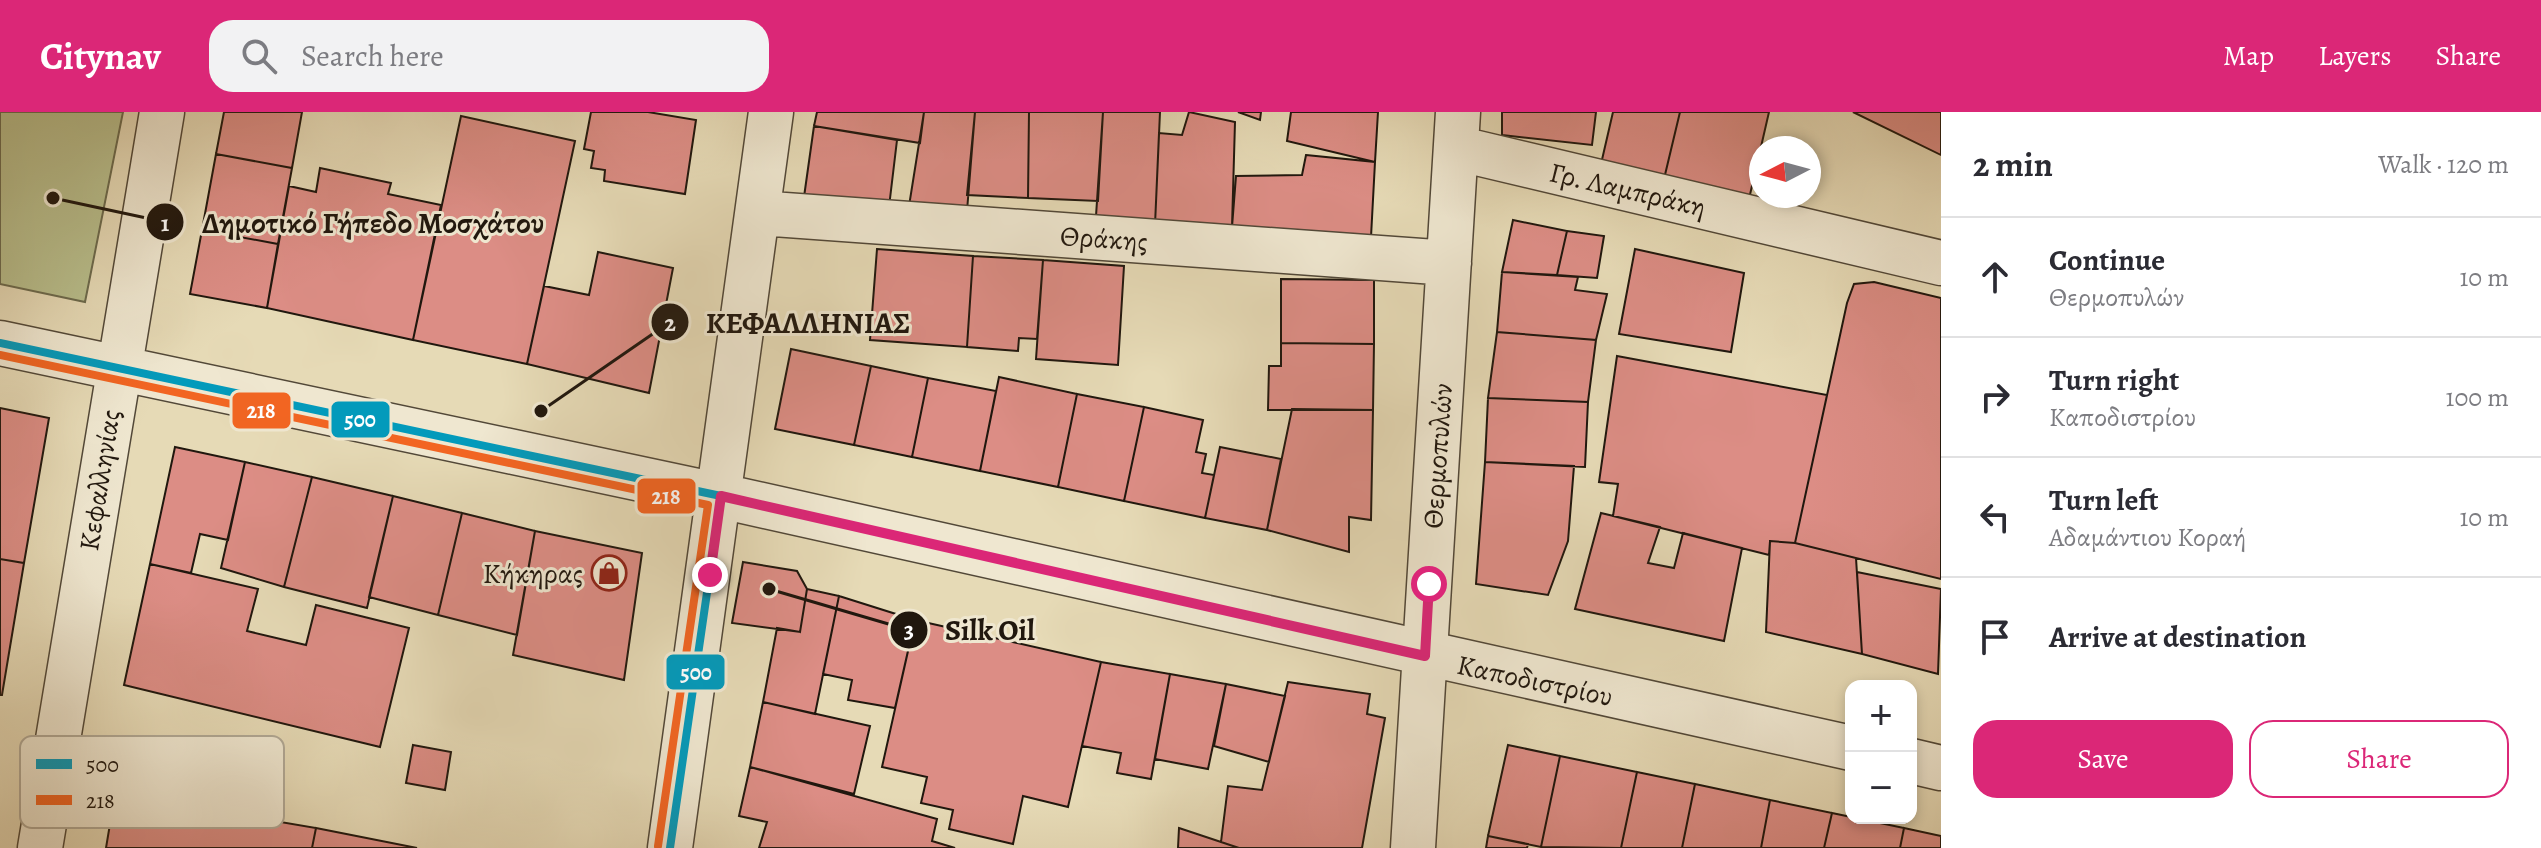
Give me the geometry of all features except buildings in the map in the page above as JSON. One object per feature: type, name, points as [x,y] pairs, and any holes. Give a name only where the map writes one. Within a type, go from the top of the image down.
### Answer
[{"type":"street","name":"Κεφαλληνίας","points":[[58,736],[162,112]]},
{"type":"street","points":[[670,848],[721,496],[771,112]]},
{"type":"street","name":"Θερμοπυλών","points":[[1413,848],[1457,130]]},
{"type":"street","name":"Γρ. Λαμπράκη","points":[[1457,130],[1941,263]]},
{"type":"street","name":"Θράκης","points":[[758,213],[1449,263]]},
{"type":"street","name":"Καποδιστρίου","points":[[0,343],[721,496],[1425,656],[1845,747]]},
{"type":"street","points":[[1917,762],[1941,768]]},
{"type":"street","name":"Κεφαλληνίας","points":[[40,848],[43,828]]},
{"type":"green space","points":[[0,112],[123,112],[85,302],[0,284]]},
{"type":"transit line","name":"500","points":[[0,343],[721,496]]},
{"type":"transit line","name":"218","points":[[0,355],[708,505],[658,846]]},
{"type":"transit line","name":"500","points":[[670,848],[721,496]]},
{"type":"place","name":"Δημοτικό Γήπεδο Μοσχάτου","points":[[53,198]]},
{"type":"place","name":"ΚΕΦΑΛΛΗΝΙΑΣ","points":[[541,411]]},
{"type":"place","name":"Κήκηρας","points":[[609,573]]},
{"type":"place","name":"Silk Oil","points":[[769,589]]},
{"type":"route","points":[[710,575],[721,496],[1425,656],[1429,584]]}]
